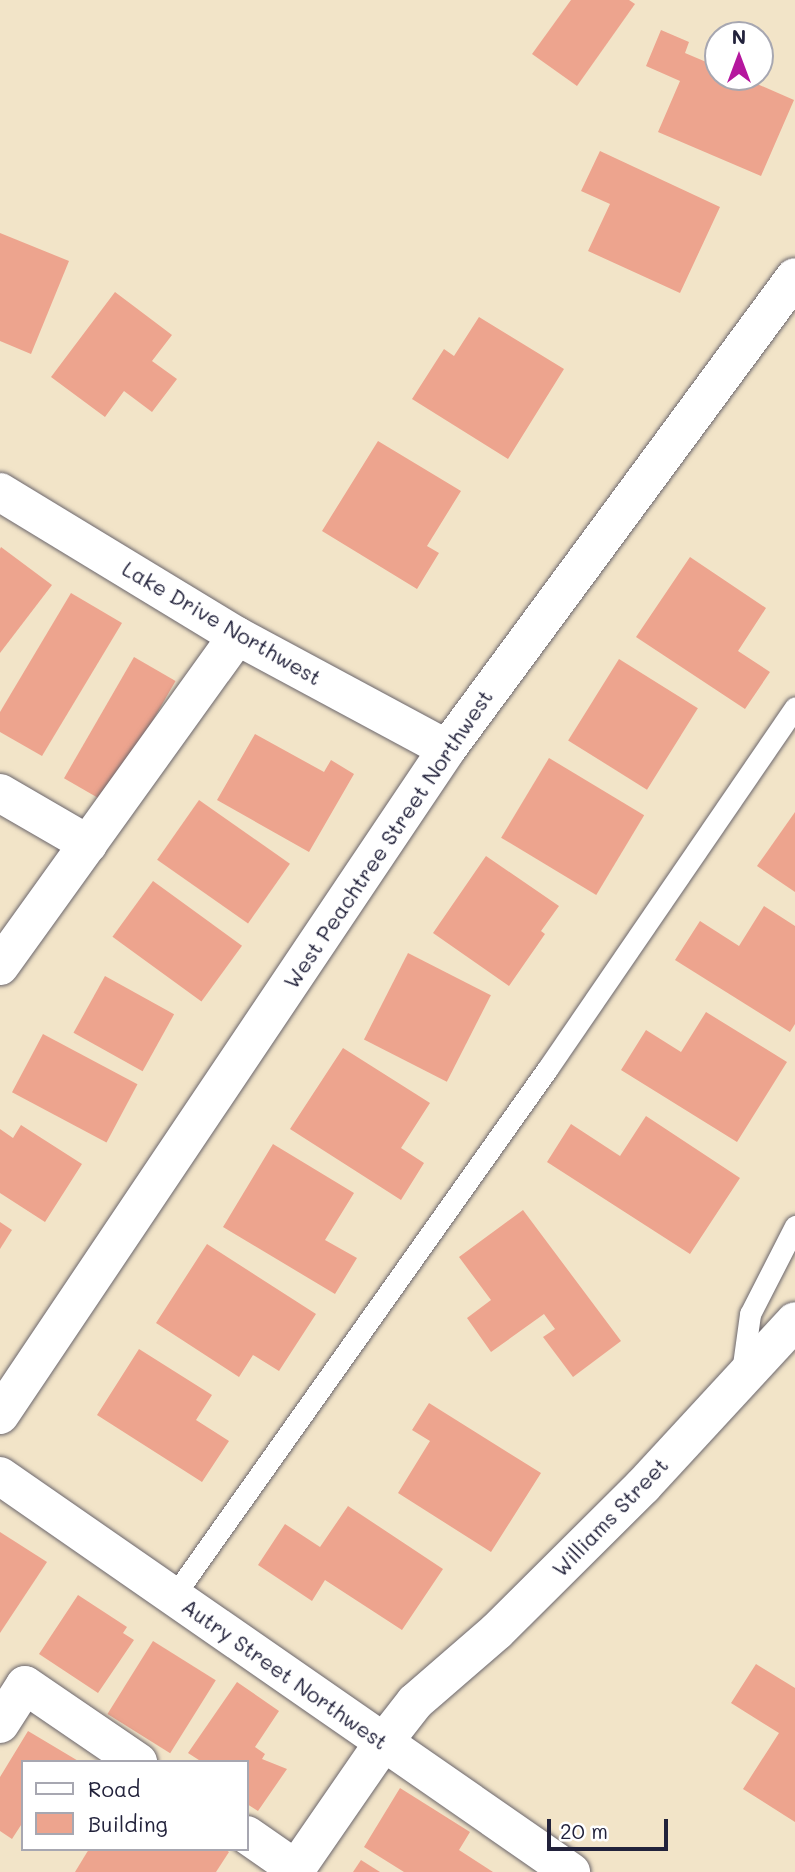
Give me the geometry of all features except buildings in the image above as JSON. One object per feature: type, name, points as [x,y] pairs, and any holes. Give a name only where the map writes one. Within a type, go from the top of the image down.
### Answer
[{"type":"street","name":"West Peachtree Street Northwest","points":[[0,1415],[447,749],[795,276]]},
{"type":"street","name":"Lake Drive Northwest","points":[[0,492],[237,636],[447,749]]},
{"type":"street","points":[[0,966],[237,636]]},
{"type":"street","points":[[0,793],[88,844]]},
{"type":"street","name":"Williams Street","points":[[295,1870],[383,1743],[415,1702],[497,1631],[643,1486],[795,1321]]},
{"type":"street","name":"Autry Street Northwest","points":[[0,1476],[571,1872]]},
{"type":"street","points":[[0,1724],[25,1685],[135,1760]]},
{"type":"street","points":[[248,1836],[295,1870]]},
{"type":"lane","points":[[173,1597],[548,1068],[795,707]]},
{"type":"lane","points":[[741,1377],[750,1314],[795,1226]]}]
